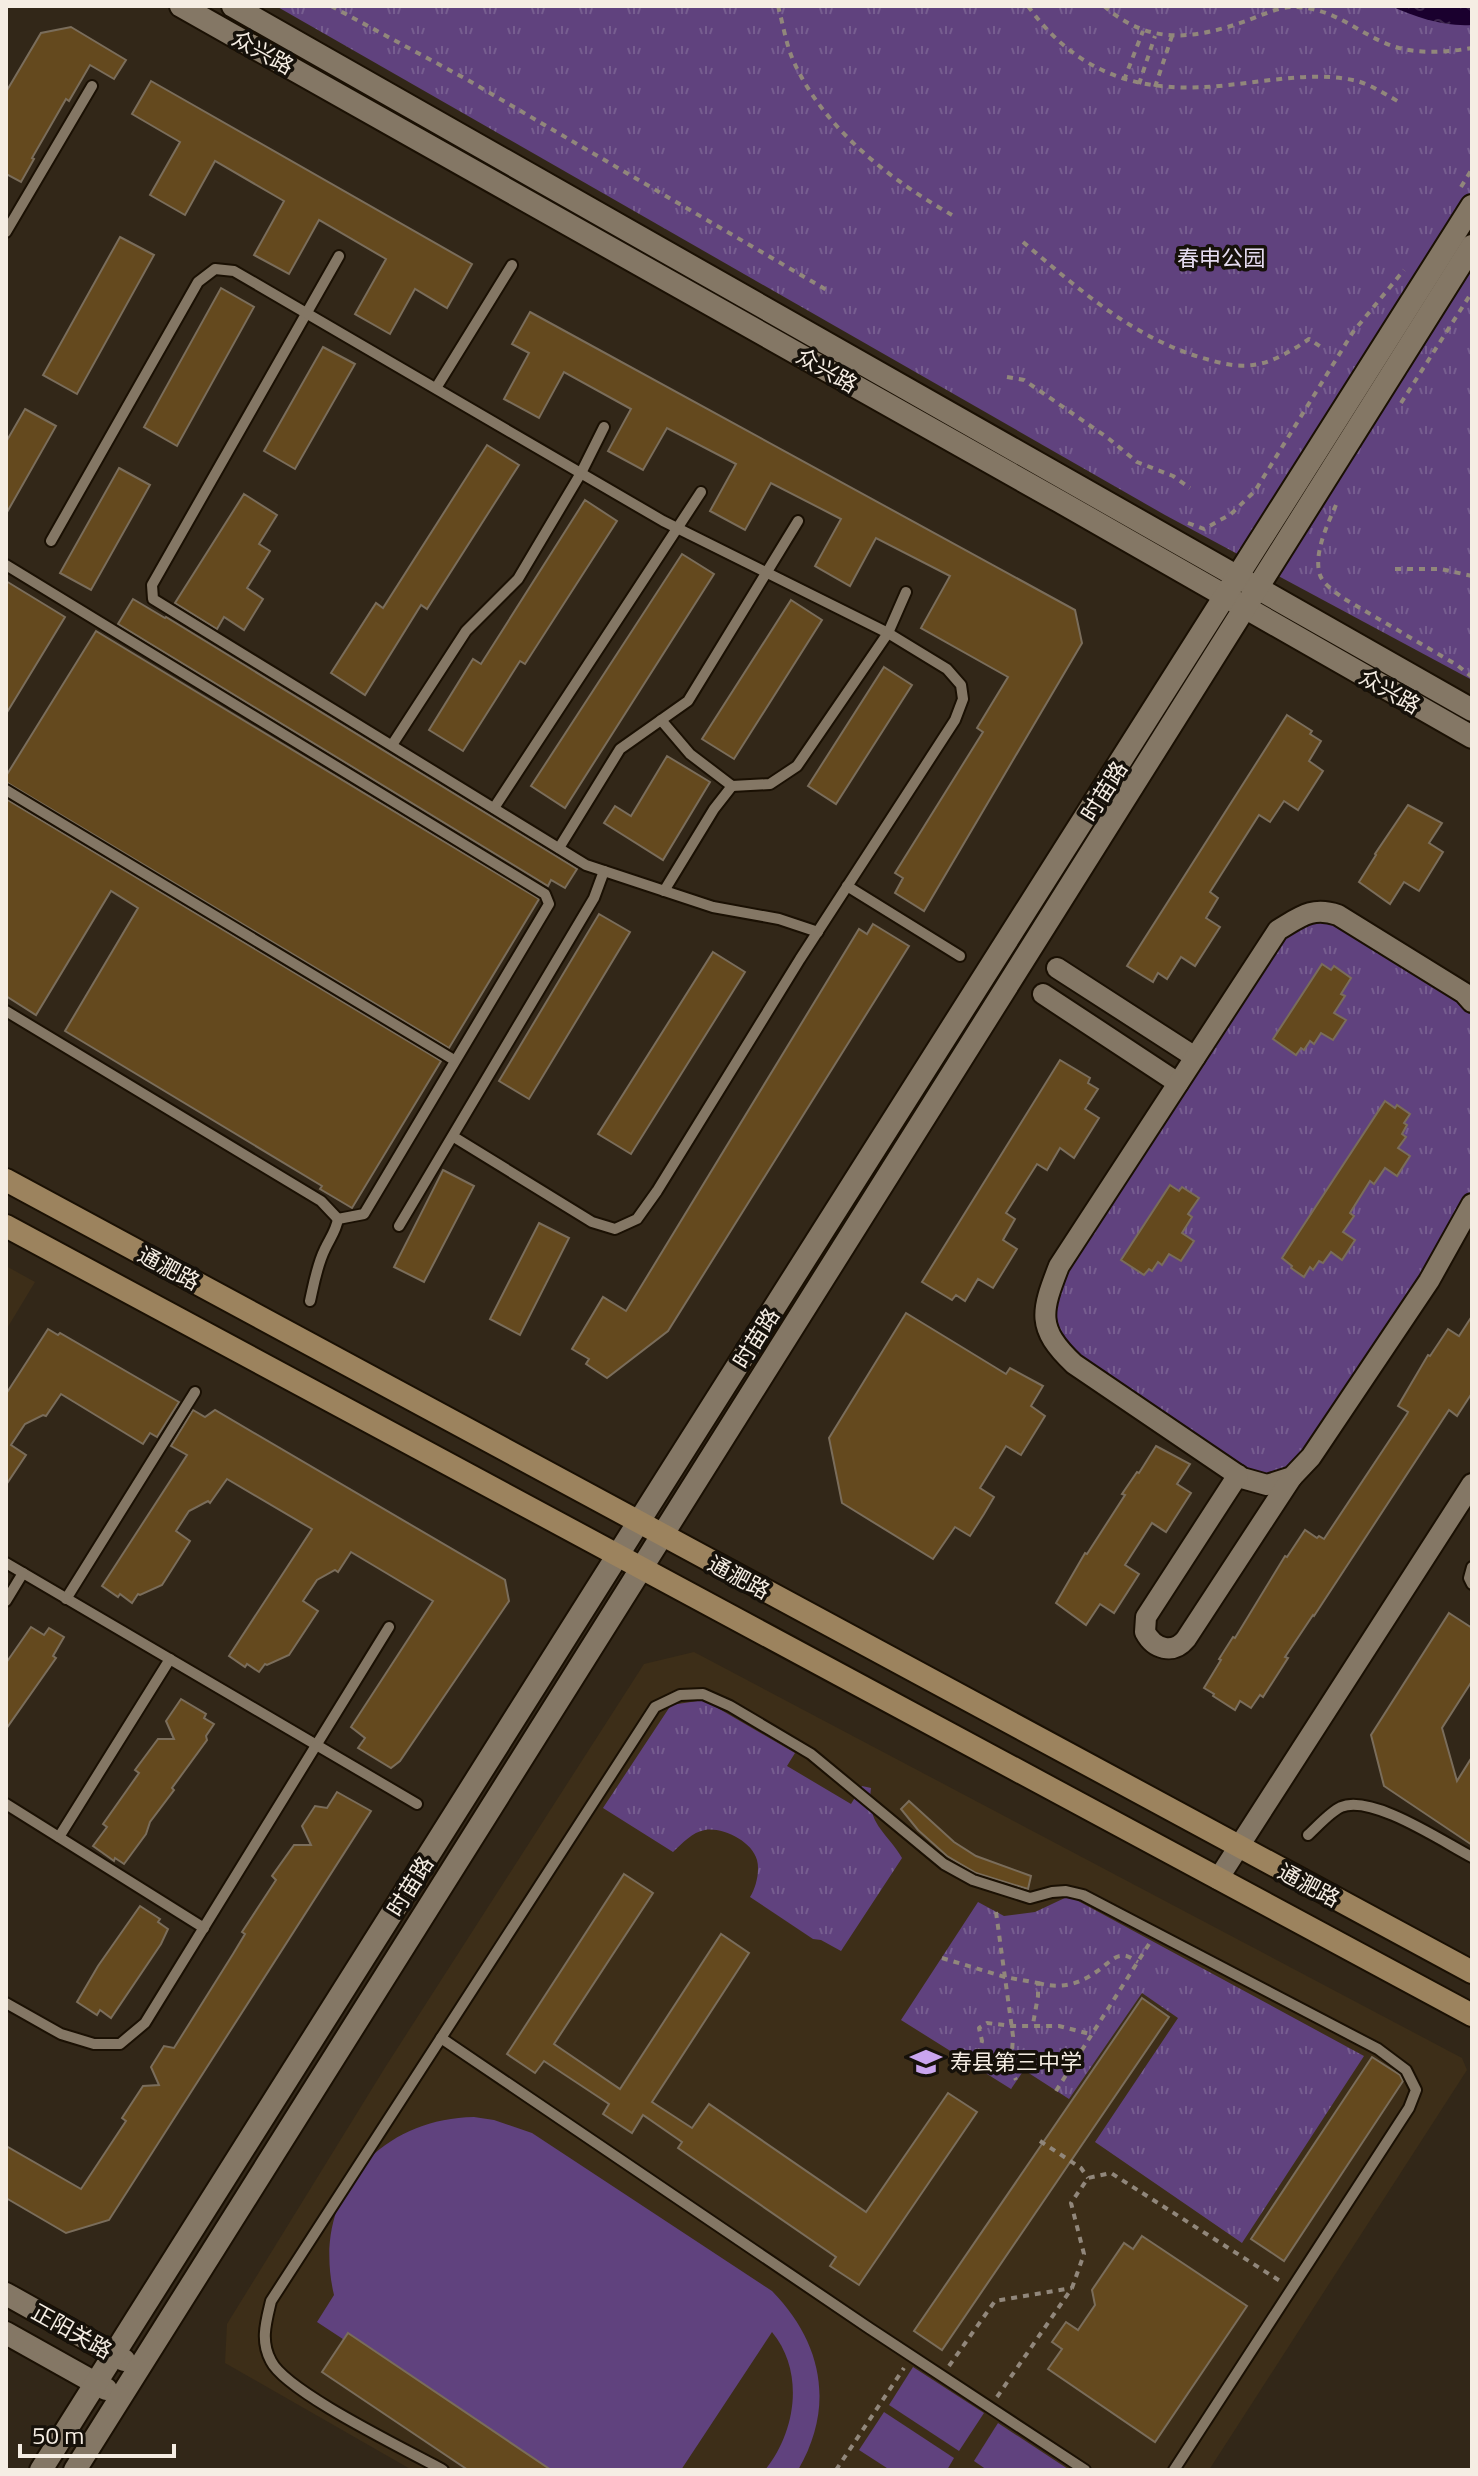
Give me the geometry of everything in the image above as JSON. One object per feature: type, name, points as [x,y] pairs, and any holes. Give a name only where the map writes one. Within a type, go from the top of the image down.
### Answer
[{"type":"main road","name":"通淝路","points":[[6,1180],[1472,1972]]},
{"type":"main road","name":"通淝路","points":[[6,1226],[1472,2015]]},
{"type":"street","name":"众兴路","points":[[181,6],[1472,737]]},
{"type":"street","name":"众兴路","points":[[233,6],[1472,710]]},
{"type":"street","name":"时苗路","points":[[75,2470],[640,1569],[1237,602],[1464,201]]},
{"type":"street","name":"时苗路","points":[[41,2470],[639,1522],[1237,602],[1258,588],[1472,246]]},
{"type":"street","points":[[1292,1477],[1267,1485],[1238,1475],[1074,1364],[1055,1346],[1045,1323],[1047,1296],[1059,1266],[1278,930],[1305,914],[1322,909],[1338,915],[1464,993],[1472,1002]]},
{"type":"street","points":[[1057,968],[1195,1057]]},
{"type":"street","points":[[1043,994],[1178,1083]]},
{"type":"street","points":[[1238,1475],[1146,1617],[1145,1632],[1160,1647],[1176,1648],[1186,1639],[1292,1477],[1311,1457],[1429,1281],[1472,1204]]},
{"type":"street","points":[[1218,1879],[1472,1484]]},
{"type":"street","name":"正阳关路","points":[[6,2294],[139,2369]]},
{"type":"street","name":"正阳关路","points":[[6,2333],[121,2397]]},
{"type":"lane","points":[[6,232],[92,86]]},
{"type":"lane","points":[[339,256],[152,585],[153,599],[586,865],[713,907],[779,919],[818,932]]},
{"type":"lane","points":[[436,388],[512,265]]},
{"type":"lane","points":[[51,541],[198,282],[215,269],[234,271],[663,521],[888,633],[947,669],[961,685],[963,699],[955,720],[637,1219],[615,1229],[592,1222],[454,1137]]},
{"type":"lane","points":[[392,745],[466,631],[518,579],[581,473],[604,427]]},
{"type":"lane","points":[[494,808],[701,492]]},
{"type":"lane","points":[[559,848],[620,749],[688,701],[798,521]]},
{"type":"lane","points":[[6,565],[545,894],[549,904],[364,1214],[338,1219]]},
{"type":"lane","points":[[661,720],[690,754],[732,786],[770,784],[797,766],[888,633],[906,592]]},
{"type":"lane","points":[[664,891],[714,809],[732,786]]},
{"type":"lane","points":[[6,790],[454,1060]]},
{"type":"lane","points":[[399,1226],[594,898],[604,871]]},
{"type":"lane","points":[[847,886],[960,956]]},
{"type":"lane","points":[[6,1011],[321,1201],[338,1219]]},
{"type":"lane","points":[[310,1301],[317,1269],[336,1230],[338,1219]]},
{"type":"lane","points":[[66,1599],[195,1392]]},
{"type":"lane","points":[[6,1563],[417,1804]]},
{"type":"lane","points":[[1472,1567],[1469,1578],[1472,1584]]},
{"type":"lane","points":[[6,1601],[23,1573]]},
{"type":"lane","points":[[6,2003],[61,2034],[94,2044],[120,2044],[145,2023],[389,1627]]},
{"type":"lane","points":[[59,1837],[170,1659]]},
{"type":"lane","points":[[443,2470],[299,2390],[271,2363],[263,2335],[271,2301],[655,1707],[680,1695],[703,1694],[730,1706],[811,1754],[944,1864],[973,1880],[1030,1898],[1066,1891],[1083,1895],[1378,2049],[1406,2070],[1416,2090],[1409,2108],[1174,2470]]},
{"type":"lane","points":[[1308,1835],[1341,1807],[1361,1803],[1384,1810],[1472,1857]]},
{"type":"lane","points":[[6,1804],[204,1928]]},
{"type":"lane","points":[[441,2038],[1085,2470]]},
{"type":"path","points":[[331,6],[466,79],[830,292]]},
{"type":"path","points":[[778,6],[791,56],[803,82],[828,117],[879,166],[922,198],[952,215]]},
{"type":"path","points":[[1028,6],[1045,29],[1074,54],[1124,80],[1139,84],[1190,89],[1275,78],[1319,78],[1359,81],[1401,103]]},
{"type":"path","points":[[1104,6],[1127,24],[1143,31],[1172,36],[1204,33],[1289,7],[1317,10],[1341,18],[1398,48],[1432,53],[1472,48]]},
{"type":"path","points":[[1124,80],[1143,31]]},
{"type":"path","points":[[1139,84],[1155,36]]},
{"type":"path","points":[[1155,87],[1172,36]]},
{"type":"path","points":[[1464,201],[1472,169]]},
{"type":"path","points":[[1023,242],[1108,312],[1145,335],[1187,355],[1226,365],[1253,365],[1277,358],[1309,339],[1321,347]]},
{"type":"path","points":[[1180,519],[1204,529],[1231,514],[1255,491],[1353,332],[1411,262]]},
{"type":"path","points":[[1397,410],[1472,292]]},
{"type":"path","points":[[1007,377],[1024,380],[1137,462],[1173,476],[1190,488]]},
{"type":"path","points":[[1338,501],[1323,534],[1319,557],[1319,574],[1326,584],[1343,598],[1472,677]]},
{"type":"path","points":[[1395,569],[1441,569],[1472,576]]},
{"type":"path","points":[[996,1912],[1012,2026],[1011,2069],[1016,2080]]},
{"type":"path","points":[[1056,2091],[1156,1934]]},
{"type":"path","points":[[942,1958],[1005,1977],[1053,1987],[1068,1987],[1093,1975],[1116,1956],[1125,1955],[1138,1962]]},
{"type":"path","points":[[1033,2025],[1038,1983]]},
{"type":"path","points":[[975,2066],[982,2041],[979,2028],[987,2023],[1059,2026],[1091,2035]]},
{"type":"path","points":[[1040,2141],[1081,2168],[1088,2178]]},
{"type":"path","points":[[990,2407],[1072,2288],[1084,2254],[1071,2203],[1088,2178],[1111,2173],[1292,2289]]},
{"type":"path","points":[[942,2376],[995,2301],[1072,2288]]},
{"type":"path","points":[[836,2470],[912,2356]]},
{"type":"shaded area","points":[[6,1266],[35,1282],[6,1330]]},
{"type":"shaded area","name":"寿县第三中学","points":[[694,1652],[1462,2058],[1467,2070],[1209,2470],[412,2470],[225,2363],[227,2324],[386,2066],[644,1664]]},
{"type":"green space","name":"春申公园","points":[[276,6],[1472,6],[1472,680],[1165,515]]},
{"type":"green space","points":[[1332,917],[1458,999],[1472,1012],[1472,1193],[1426,1277],[1309,1450],[1285,1473],[1264,1480],[1240,1469],[1059,1343],[1051,1301],[1062,1271],[1281,936],[1307,922]]},
{"type":"green space","points":[[704,1700],[795,1753],[787,1766],[851,1804],[862,1786],[871,1788],[874,1819],[902,1858],[841,1951],[813,1939],[750,1897],[757,1879],[757,1860],[743,1841],[720,1831],[705,1830],[692,1835],[673,1852],[603,1808],[671,1705]]},
{"type":"green space","points":[[1069,1896],[1364,2056],[1242,2243],[1095,2142],[1178,2018],[1142,1993],[1069,2099],[1024,2070],[1011,2089],[901,2020],[978,1902],[1004,1916],[1035,1912]]},
{"type":"green space","points":[[474,2117],[494,2120],[532,2133],[772,2291],[803,2332],[818,2376],[817,2423],[798,2470],[765,2470],[784,2438],[792,2402],[789,2365],[772,2332],[681,2470],[542,2470],[317,2322],[334,2295],[329,2260],[332,2227],[342,2197],[359,2170],[381,2149],[408,2132],[439,2121]]},
{"type":"green space","points":[[913,2367],[984,2413],[959,2451],[889,2405]]},
{"type":"green space","points":[[884,2412],[954,2458],[947,2470],[890,2470],[859,2450]]},
{"type":"green space","points":[[998,2423],[1068,2470],[987,2470],[974,2461]]},
{"type":"water","points":[[1391,6],[1472,6],[1472,25],[1430,20]]},
{"type":"building","points":[[71,27],[126,60],[114,79],[90,65],[69,101],[66,99],[21,182],[6,174],[6,92],[41,33]]},
{"type":"building","points":[[151,81],[472,264],[447,308],[415,289],[390,334],[355,314],[386,259],[319,220],[289,274],[254,255],[284,201],[215,161],[185,215],[150,195],[180,142],[132,114]]},
{"type":"building","points":[[120,237],[154,255],[77,394],[43,375]]},
{"type":"building","points":[[221,288],[254,307],[177,446],[144,427]]},
{"type":"building","points":[[530,312],[1075,610],[1082,643],[924,911],[895,893],[903,878],[895,873],[983,732],[977,728],[1008,677],[921,628],[950,576],[876,538],[850,586],[815,566],[841,519],[771,483],[745,530],[710,511],[736,464],[667,428],[643,470],[608,451],[631,409],[564,372],[539,418],[504,399],[529,353],[512,344]]},
{"type":"building","points":[[323,347],[355,364],[295,469],[264,451]]},
{"type":"building","points":[[25,409],[56,426],[6,514],[6,442]]},
{"type":"building","points":[[487,445],[519,465],[427,609],[421,605],[365,695],[331,673],[376,603],[383,608]]},
{"type":"building","points":[[119,468],[150,485],[91,590],[60,573]]},
{"type":"building","points":[[244,494],[277,515],[259,544],[270,551],[247,588],[263,599],[244,630],[224,617],[217,629],[175,603]]},
{"type":"building","points":[[585,500],[617,521],[525,664],[520,661],[463,751],[429,730],[473,659],[481,664]]},
{"type":"building","points":[[682,554],[714,574],[565,808],[531,786]]},
{"type":"building","points":[[6,581],[65,617],[6,714]]},
{"type":"building","points":[[133,599],[577,869],[565,888],[551,880],[548,886],[118,624]]},
{"type":"building","points":[[791,600],[822,620],[734,759],[702,739]]},
{"type":"building","points":[[96,631],[539,899],[449,1048],[6,782],[6,776]]},
{"type":"building","points":[[884,667],[912,685],[836,804],[808,786]]},
{"type":"building","points":[[1287,715],[1312,731],[1310,734],[1321,741],[1309,761],[1323,771],[1298,810],[1284,801],[1270,822],[1259,815],[1210,892],[1218,898],[1206,918],[1220,927],[1195,966],[1181,957],[1167,979],[1158,973],[1153,982],[1127,966]]},
{"type":"building","points":[[667,756],[710,782],[663,860],[604,823],[615,806],[631,816]]},
{"type":"building","points":[[6,799],[441,1061],[352,1208],[320,1189],[322,1186],[65,1031],[138,908],[111,891],[36,1015],[6,996]]},
{"type":"building","points":[[1408,805],[1442,823],[1429,843],[1443,852],[1419,891],[1404,882],[1390,904],[1359,882]]},
{"type":"building","points":[[599,914],[630,932],[529,1099],[499,1081]]},
{"type":"building","points":[[873,924],[909,946],[668,1331],[607,1378],[586,1364],[589,1359],[572,1349],[603,1297],[626,1311],[859,929],[867,934]]},
{"type":"building","points":[[713,952],[745,972],[631,1154],[598,1134]]},
{"type":"building","points":[[1322,964],[1331,970],[1334,966],[1351,978],[1341,994],[1345,996],[1334,1013],[1346,1020],[1333,1040],[1321,1033],[1314,1044],[1310,1041],[1296,1055],[1273,1039]]},
{"type":"building","points":[[1060,1060],[1090,1078],[1088,1083],[1098,1089],[1085,1109],[1099,1118],[1074,1158],[1060,1148],[1047,1170],[1037,1164],[1006,1213],[1015,1219],[1003,1240],[1017,1249],[993,1288],[978,1279],[965,1301],[956,1295],[952,1300],[922,1282]]},
{"type":"building","points":[[1385,1101],[1410,1114],[1402,1134],[1406,1137],[1398,1148],[1410,1156],[1397,1176],[1385,1168],[1374,1184],[1370,1181],[1350,1213],[1354,1216],[1343,1232],[1355,1240],[1342,1260],[1331,1252],[1323,1263],[1319,1261],[1313,1270],[1310,1267],[1304,1277],[1282,1258]]},
{"type":"building","points":[[443,1170],[474,1186],[424,1282],[394,1267]]},
{"type":"building","points":[[1170,1185],[1179,1191],[1182,1187],[1199,1198],[1188,1214],[1192,1217],[1182,1233],[1194,1241],[1181,1261],[1169,1254],[1162,1265],[1158,1262],[1152,1271],[1149,1269],[1144,1275],[1121,1260]]},
{"type":"building","points":[[539,1223],[569,1238],[520,1335],[490,1319]]},
{"type":"building","points":[[906,1313],[1006,1374],[1010,1368],[1043,1386],[1031,1406],[1045,1416],[1021,1455],[1006,1446],[980,1488],[994,1497],[984,1514],[970,1536],[955,1527],[933,1559],[842,1503],[829,1438]]},
{"type":"building","points":[[1472,1316],[1472,1393],[1457,1416],[1449,1410],[1285,1657],[1288,1658],[1263,1697],[1260,1695],[1251,1708],[1240,1701],[1235,1710],[1213,1696],[1204,1688],[1285,1556],[1305,1530],[1324,1539],[1407,1414],[1398,1406],[1428,1355],[1448,1329],[1459,1336]]},
{"type":"building","points":[[48,1329],[179,1402],[157,1437],[150,1433],[143,1444],[61,1394],[46,1416],[25,1424],[11,1445],[26,1455],[6,1485],[6,1394]]},
{"type":"building","points":[[193,1410],[205,1417],[215,1410],[505,1580],[509,1601],[400,1761],[391,1768],[358,1748],[365,1738],[351,1727],[433,1601],[351,1552],[338,1572],[335,1570],[317,1580],[303,1601],[318,1611],[289,1655],[265,1664],[259,1672],[247,1664],[245,1667],[229,1656],[312,1529],[227,1479],[210,1503],[208,1501],[189,1511],[176,1531],[190,1541],[162,1585],[138,1594],[132,1603],[102,1586],[187,1455],[171,1446]]},
{"type":"building","points":[[1156,1446],[1190,1464],[1177,1484],[1191,1493],[1166,1532],[1152,1523],[1125,1565],[1139,1574],[1114,1613],[1100,1604],[1086,1625],[1056,1603],[1085,1553],[1125,1495],[1122,1494]]},
{"type":"building","points":[[1449,1613],[1472,1628],[1472,1681],[1442,1728],[1457,1781],[1472,1757],[1472,1845],[1384,1786],[1371,1735]]},
{"type":"building","points":[[31,1627],[44,1635],[49,1628],[64,1637],[53,1656],[56,1658],[6,1729],[6,1663]]},
{"type":"building","points":[[181,1699],[206,1714],[204,1718],[214,1724],[206,1736],[207,1740],[150,1822],[146,1834],[124,1864],[115,1858],[114,1861],[93,1846],[107,1827],[103,1824],[139,1773],[135,1770],[158,1739],[174,1739],[166,1721]]},
{"type":"building","points":[[337,1792],[371,1811],[109,2220],[66,2233],[6,2198],[6,2146],[81,2189],[126,2121],[122,2118],[143,2086],[159,2085],[151,2067],[164,2046],[174,2048],[276,1880],[272,1876],[294,1845],[311,1845],[302,1826],[315,1806],[327,1808]]},
{"type":"building","points":[[909,1801],[954,1842],[976,1856],[1031,1876],[1028,1889],[976,1873],[947,1856],[918,1830],[901,1809]]},
{"type":"building","points":[[624,1874],[653,1893],[554,2044],[620,2089],[721,1934],[749,1953],[652,2102],[692,2128],[709,2104],[866,2212],[948,2093],[977,2112],[859,2285],[830,2266],[836,2257],[678,2148],[682,2142],[643,2115],[632,2133],[603,2114],[609,2104],[544,2061],[535,2073],[507,2054]]},
{"type":"building","points":[[140,1906],[160,1919],[158,1922],[168,1929],[111,2018],[100,2010],[97,2015],[77,2002]]},
{"type":"building","points":[[1142,1998],[1169,2017],[942,2350],[914,2331]]},
{"type":"building","points":[[1372,2057],[1400,2075],[1403,2081],[1284,2261],[1251,2239]]},
{"type":"building","points":[[1142,2236],[1247,2306],[1155,2442],[1048,2369],[1062,2349],[1052,2342],[1066,2322],[1078,2330],[1095,2305],[1092,2290],[1124,2243],[1133,2249]]},
{"type":"building","points":[[348,2333],[551,2470],[468,2470],[322,2372]]},
{"type":"place","name":"寿县第三中学","points":[[926,2062]]}]
